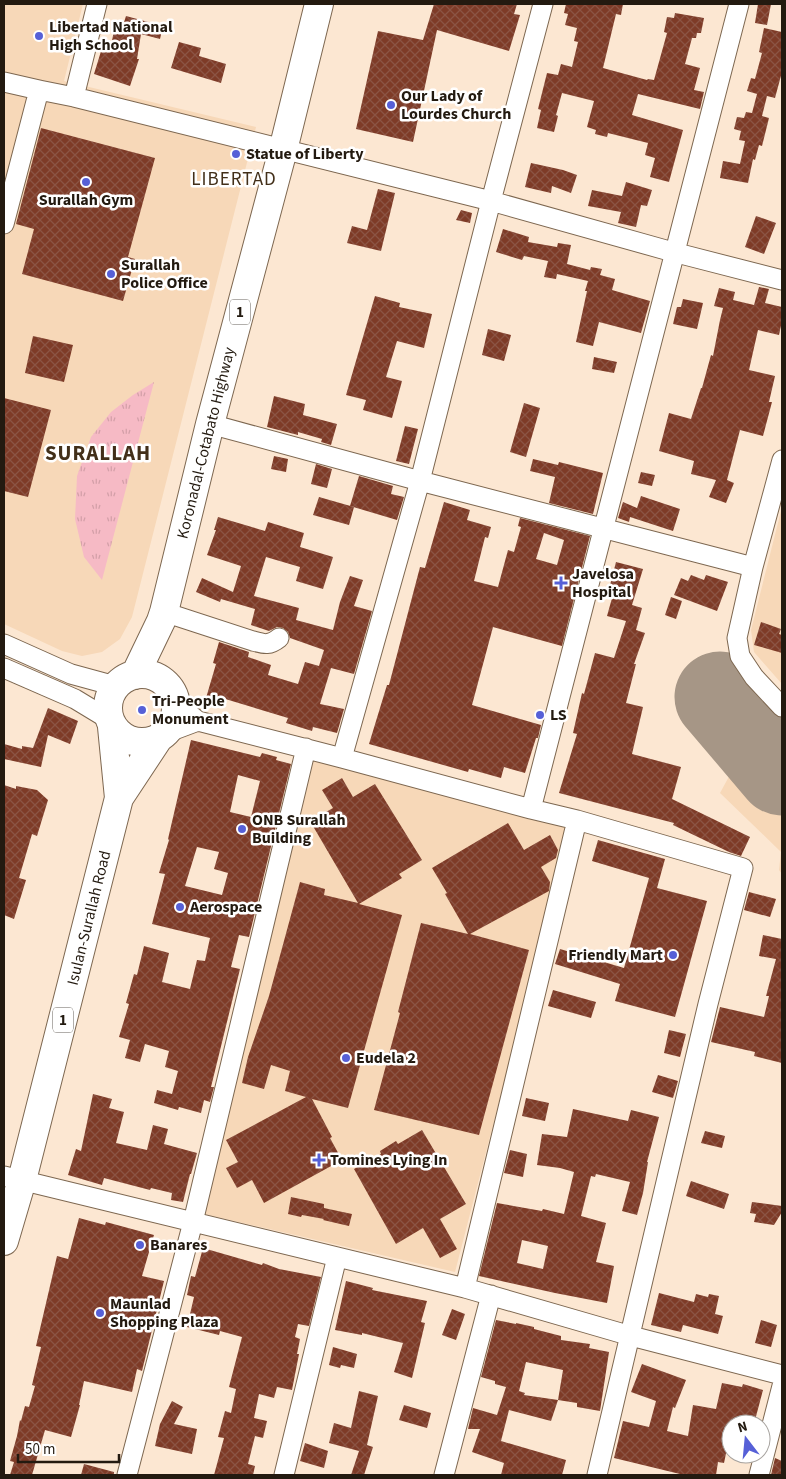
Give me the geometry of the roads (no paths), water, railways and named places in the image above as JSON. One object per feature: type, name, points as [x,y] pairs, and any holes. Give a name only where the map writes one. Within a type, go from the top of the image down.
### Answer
[{"type":"highway","name":"Koronadal-Cotabato Highway","points":[[125,680],[162,616],[210,424],[320,4]]},
{"type":"highway","name":"1","points":[[162,616],[171,694],[176,714],[173,724],[162,736]]},
{"type":"highway","points":[[125,680],[146,674],[157,678],[171,694]]},
{"type":"highway","name":"1","points":[[110,723],[107,708],[109,696],[125,680]]},
{"type":"highway","points":[[110,723],[119,734],[137,743],[148,742],[162,736]]},
{"type":"highway","name":"Isulan-Surallah Road","points":[[110,723],[119,798]]},
{"type":"highway","name":"Isulan-Surallah Road","points":[[4,1241],[13,1178],[119,798],[162,736]]},
{"type":"street","points":[[74,97],[97,4]]},
{"type":"street","points":[[342,758],[420,481],[543,4]]},
{"type":"street","points":[[531,809],[673,252],[739,4]]},
{"type":"street","points":[[4,82],[74,97],[491,201],[673,252],[782,280]]},
{"type":"street","points":[[4,224],[39,90]]},
{"type":"street","points":[[210,424],[420,481],[753,567]]},
{"type":"street","points":[[782,460],[753,567],[737,638],[740,656],[754,677],[782,707]]},
{"type":"street","points":[[162,616],[266,644],[273,643],[279,638]]},
{"type":"street","points":[[5,647],[71,674],[125,680]]},
{"type":"street","points":[[4,668],[75,699],[110,723]]},
{"type":"street","points":[[171,694],[198,721],[577,820],[743,868],[708,1004],[597,1475]]},
{"type":"street","points":[[162,736],[198,721]]},
{"type":"street","points":[[127,1475],[193,1222],[306,748]]},
{"type":"street","points":[[465,1288],[577,820]]},
{"type":"street","points":[[13,1178],[465,1288],[631,1336],[782,1374]]},
{"type":"street","points":[[284,1475],[337,1257]]},
{"type":"street","points":[[444,1475],[491,1295]]},
{"type":"street","points":[[759,1475],[782,1386]]},
{"type":"place","name":"Libertad National High School","points":[[39,36]]},
{"type":"place","name":"Our Lady of Lourdes Church","points":[[391,105]]},
{"type":"place","name":"Statue of Liberty","points":[[236,154]]},
{"type":"place","name":"Surallah Gym","points":[[86,182]]},
{"type":"place","name":"Surallah Police Office","points":[[111,274]]},
{"type":"place","name":"Javelosa Hospital","points":[[561,583]]},
{"type":"place","name":"Tri-People Monument","points":[[142,710]]},
{"type":"place","name":"LS","points":[[540,715]]},
{"type":"place","name":"ONB Surallah Building","points":[[242,829]]},
{"type":"place","name":"Aerospace","points":[[180,907]]},
{"type":"place","name":"Friendly Mart","points":[[673,955]]},
{"type":"place","name":"Eudela 2","points":[[346,1058]]},
{"type":"place","name":"Tomines Lying In","points":[[319,1160]]},
{"type":"place","name":"Banares","points":[[140,1245]]},
{"type":"place","name":"Maunlad Shopping Plaza","points":[[100,1313]]},
{"type":"district","name":"LIBERTAD","points":[[234,179]]},
{"type":"district","name":"SURALLAH","points":[[98,453]]}]
